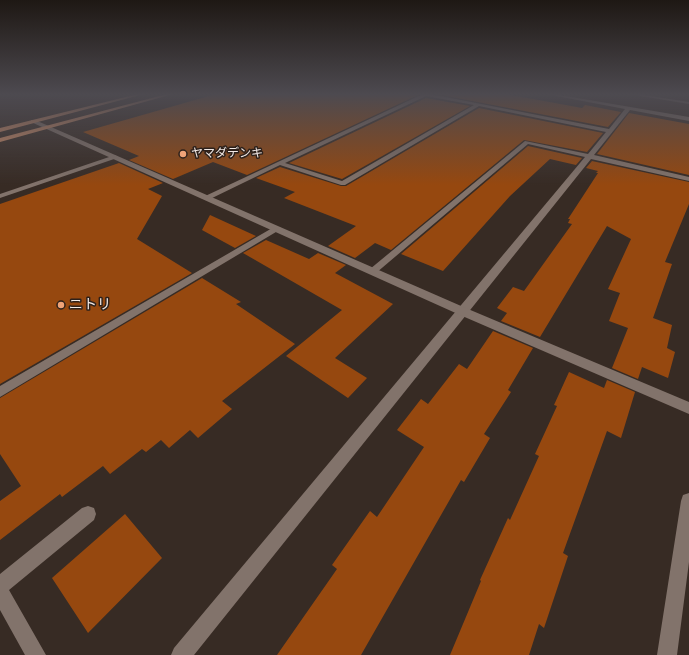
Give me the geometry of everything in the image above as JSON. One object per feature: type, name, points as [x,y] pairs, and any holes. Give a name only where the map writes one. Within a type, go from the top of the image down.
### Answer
[{"type":"highway","points":[[0,130],[22,125]]},
{"type":"highway","points":[[0,140],[60,125]]},
{"type":"street","points":[[39,125],[373,270],[464,312],[689,408]]},
{"type":"street","points":[[205,198],[361,125]]},
{"type":"street","points":[[279,163],[343,184],[443,125]]},
{"type":"street","points":[[579,125],[610,131]]},
{"type":"street","points":[[181,655],[464,312],[615,125]]},
{"type":"street","points":[[373,270],[527,142],[689,179]]},
{"type":"street","points":[[0,196],[116,157]]},
{"type":"street","points":[[0,392],[277,229]]},
{"type":"street","points":[[667,655],[689,501]]},
{"type":"street","points":[[0,586],[88,514]]},
{"type":"street","points":[[0,592],[36,655]]},
{"type":"building","name":"ヤマダデンキ","points":[[109,125],[355,125],[247,175],[213,162],[173,179],[129,160],[139,156],[83,132]]},
{"type":"building","points":[[370,125],[437,125],[342,179],[289,163]]},
{"type":"building","points":[[451,125],[561,125],[603,133],[587,152],[524,140],[391,250],[375,243],[355,258],[328,246],[356,226],[284,198],[295,192],[256,178],[280,167],[341,186],[346,186]]},
{"type":"building","points":[[595,125],[610,125],[608,127]]},
{"type":"building","points":[[620,125],[689,125],[689,175],[597,154]]},
{"type":"building","points":[[528,146],[582,158],[576,165],[550,159],[510,196],[443,271],[401,254]]},
{"type":"building","points":[[592,161],[689,182],[689,204],[665,262],[672,264],[653,318],[672,325],[667,348],[675,352],[668,378],[642,367],[638,379],[612,368],[628,328],[609,321],[620,293],[608,289],[631,239],[607,226],[540,337],[501,321],[507,313],[497,308],[513,287],[524,291],[572,224],[568,223],[570,219],[568,219],[598,173],[596,173],[598,171],[586,168]]},
{"type":"building","name":"ニトリ","points":[[119,163],[163,183],[148,189],[162,196],[137,239],[192,273],[0,384],[0,204]]},
{"type":"building","points":[[210,215],[256,236],[235,248],[202,230]]},
{"type":"building","points":[[266,240],[309,259],[318,253],[346,265],[335,273],[393,304],[335,358],[367,378],[348,398],[286,356],[342,310],[243,253]]},
{"type":"building","points":[[202,278],[241,302],[236,304],[295,344],[222,401],[232,409],[198,438],[190,430],[169,448],[161,440],[146,452],[142,449],[110,474],[103,466],[62,497],[60,494],[0,540],[0,501],[21,486],[0,454],[0,398]]},
{"type":"building","points":[[493,331],[533,348],[508,390],[511,392],[484,434],[490,438],[464,482],[461,480],[361,655],[277,655],[337,569],[332,565],[370,511],[377,517],[424,447],[397,430],[421,399],[428,404],[459,364],[467,369]]},
{"type":"building","points":[[569,372],[604,388],[607,380],[635,392],[621,438],[607,431],[563,553],[568,556],[544,628],[539,624],[529,655],[450,655],[481,581],[480,580],[508,518],[510,520],[539,456],[535,454],[557,406],[554,405]]},
{"type":"building","points":[[125,514],[162,558],[88,633],[52,578]]},
{"type":"place","name":"ヤマダデンキ","points":[[183,154]]},
{"type":"place","name":"ニトリ","points":[[61,305]]}]
